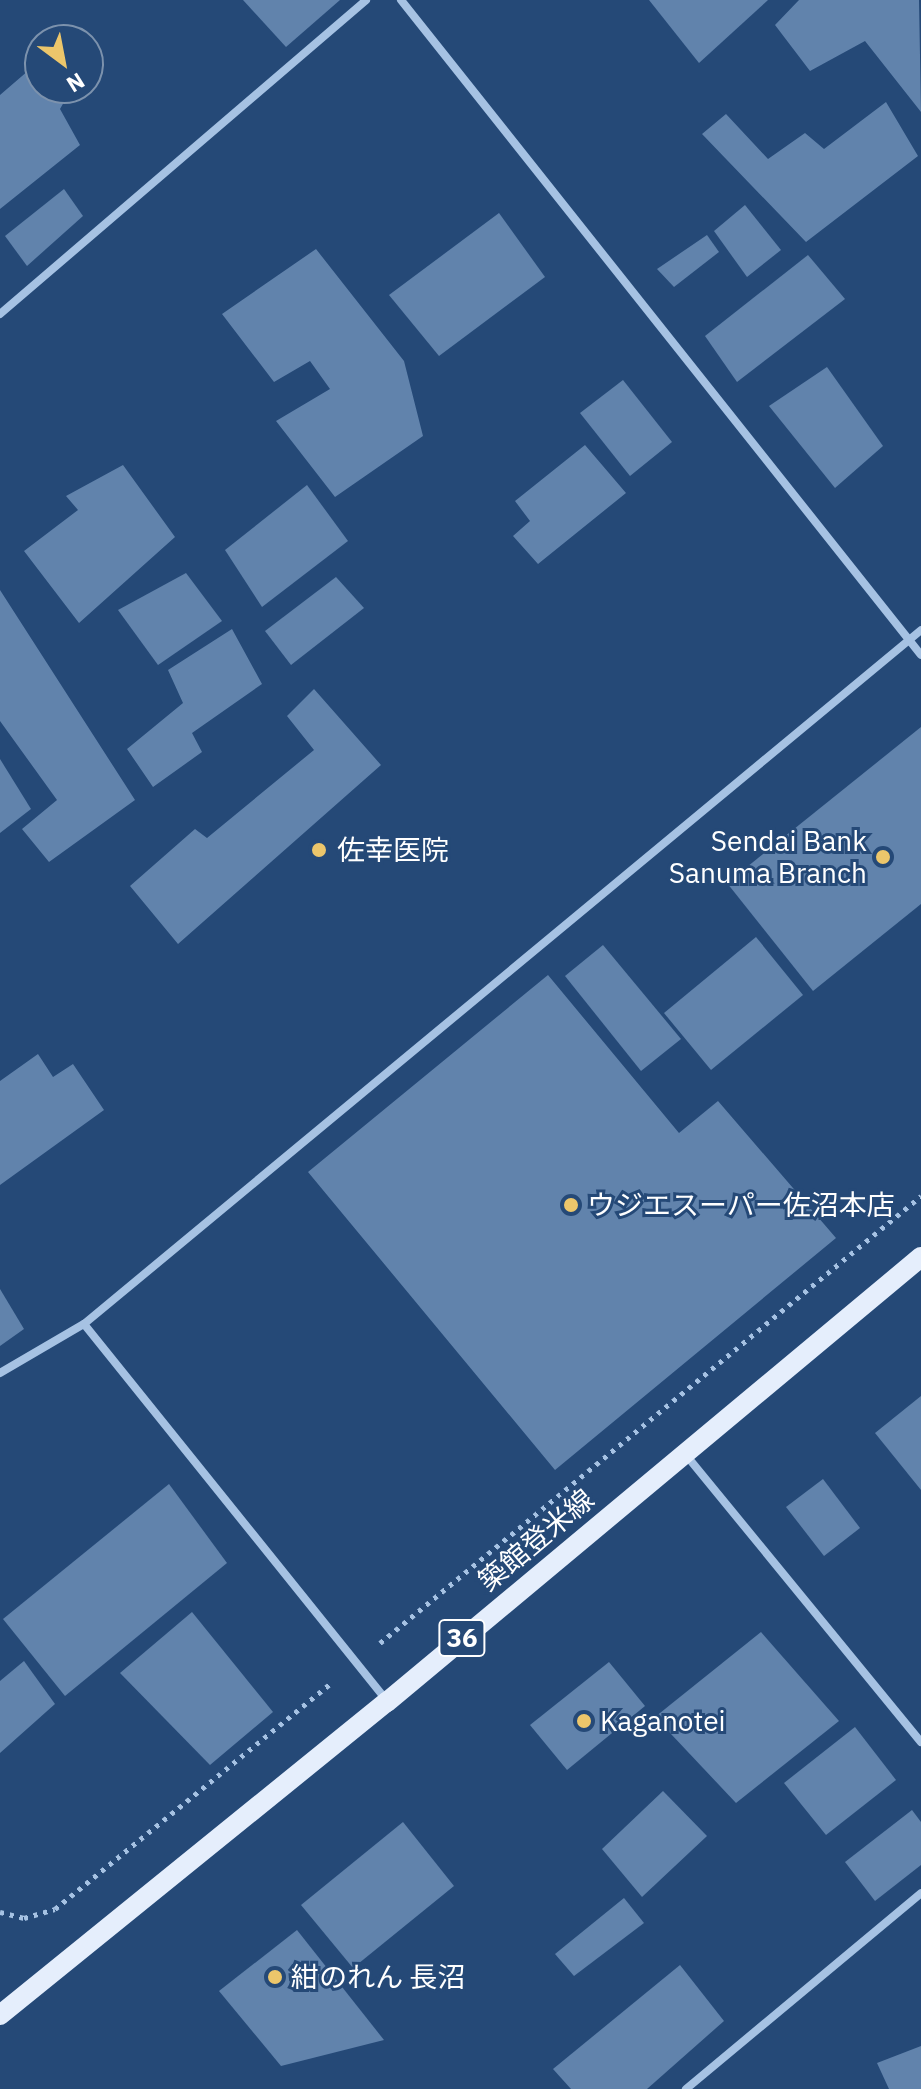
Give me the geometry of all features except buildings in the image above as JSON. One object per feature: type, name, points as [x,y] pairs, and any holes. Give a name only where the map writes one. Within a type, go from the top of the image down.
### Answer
[{"type":"main road","name":"築館登米線","points":[[0,2015],[387,1702],[921,1257]]},
{"type":"street","points":[[0,314],[366,0]]},
{"type":"street","points":[[401,0],[921,655]]},
{"type":"street","points":[[0,1373],[84,1324],[921,630]]},
{"type":"street","points":[[84,1324],[387,1702]]},
{"type":"street","points":[[684,1452],[921,1742]]},
{"type":"street","points":[[686,2089],[921,1893]]},
{"type":"path","points":[[0,1912],[24,1918],[55,1909],[921,1196]]},
{"type":"place","name":"佐幸医院","points":[[319,850]]},
{"type":"place","name":"Sendai Bank Sanuma Branch","points":[[883,857]]},
{"type":"place","name":"ウジエスーパー佐沼本店","points":[[571,1205]]},
{"type":"place","name":"Kaganotei","points":[[584,1721]]},
{"type":"place","name":"紺のれん 長沼","points":[[275,1977]]}]
